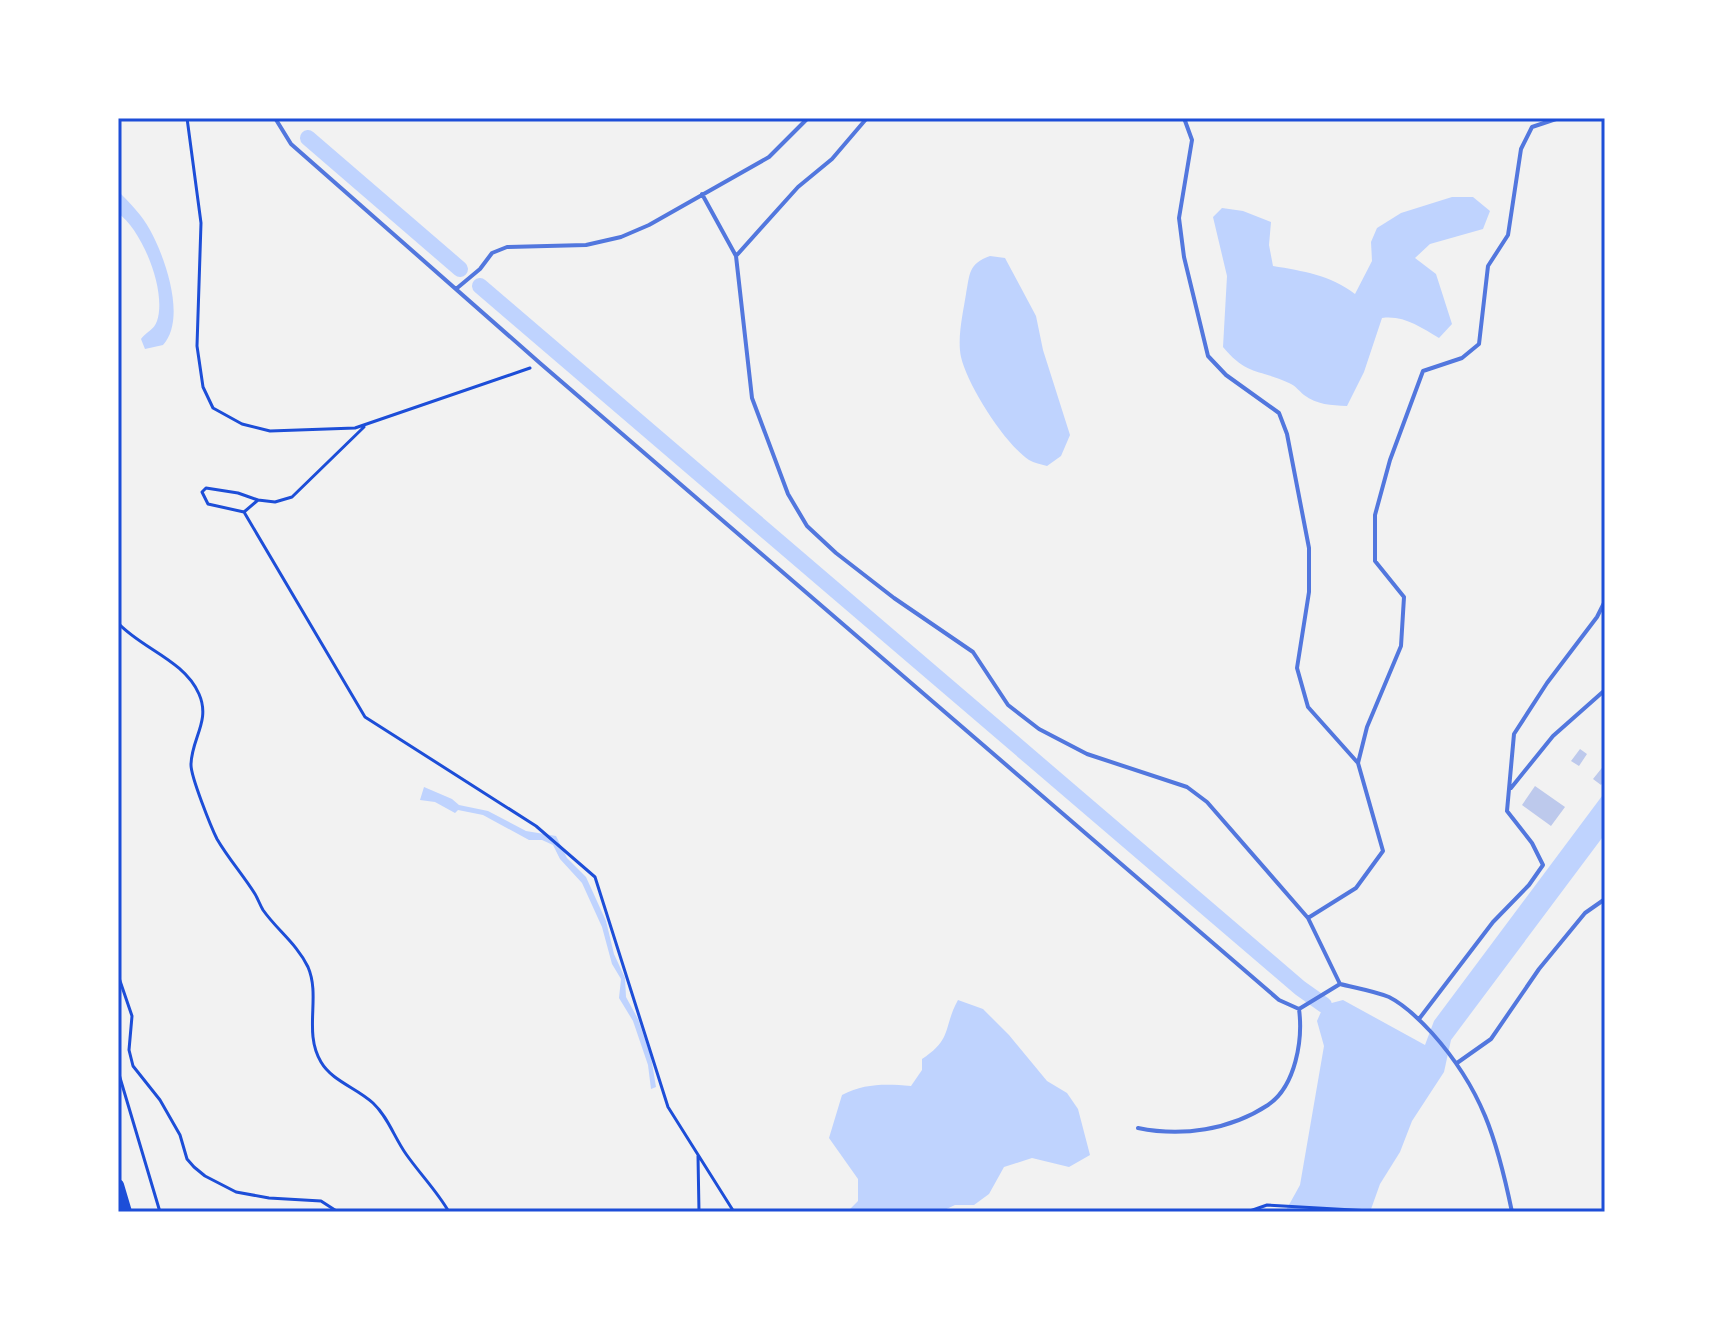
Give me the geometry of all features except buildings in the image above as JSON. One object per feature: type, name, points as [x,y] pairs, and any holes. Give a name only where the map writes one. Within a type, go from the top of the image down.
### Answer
[{"type":"main road","points":[[118,1185],[126,1212]]},
{"type":"lane","points":[[275,118],[291,144],[541,364],[1279,1000],[1299,1009]]},
{"type":"lane","points":[[456,289],[480,269],[492,253],[507,247],[586,245],[621,237],[649,225],[769,157],[808,118]]},
{"type":"lane","points":[[736,256],[798,187],[832,159],[867,118]]},
{"type":"lane","points":[[1184,118],[1192,140],[1179,218],[1184,257],[1208,356],[1226,375],[1279,413],[1287,434],[1309,548],[1309,592],[1297,668],[1308,707],[1358,763],[1383,851],[1356,888],[1308,918]]},
{"type":"lane","points":[[1358,763],[1367,727],[1401,646],[1404,597],[1375,561],[1375,515],[1390,460],[1423,371],[1462,358],[1479,344],[1488,266],[1508,235],[1521,149],[1532,127],[1559,118]]},
{"type":"lane","points":[[702,194],[736,256],[752,398],[788,494],[807,526],[894,598],[973,652],[1008,705],[1039,729],[1087,754],[1187,787],[1207,802],[1308,918],[1340,984]]},
{"type":"lane","points":[[1419,1019],[1493,922],[1529,885],[1543,865],[1532,843],[1507,811],[1514,734],[1547,683],[1597,617],[1605,601]]},
{"type":"lane","points":[[1509,790],[1553,736],[1605,690]]},
{"type":"lane","points":[[1457,1063],[1491,1039],[1539,969],[1585,913],[1605,899]]},
{"type":"lane","points":[[1299,1009],[1340,984],[1389,998],[1419,1019],[1457,1063],[1488,1118],[1501,1158],[1512,1212]]},
{"type":"lane","points":[[1138,1128],[1161,1132],[1196,1132],[1232,1121],[1270,1104],[1292,1075],[1298,1053],[1299,1009]]},
{"type":"path","points":[[187,118],[201,223],[197,346],[200,376],[207,401],[213,408],[242,424],[270,431],[318,431],[366,425],[541,364]]},
{"type":"path","points":[[366,425],[292,497],[275,502],[206,488],[202,492],[208,504],[244,512],[365,717],[536,826],[595,877],[668,1107],[734,1212]]},
{"type":"path","points":[[244,512],[258,500]]},
{"type":"path","points":[[118,623],[174,664],[199,694],[204,711],[203,723],[191,758],[192,777],[216,837],[264,911],[293,943],[307,966],[313,981],[312,1033],[322,1065],[373,1104],[386,1118],[406,1154],[449,1212]]},
{"type":"path","points":[[118,975],[132,1016],[129,1050],[133,1066],[160,1100],[180,1135],[187,1159],[194,1167],[236,1192],[269,1198],[321,1201],[338,1212]]},
{"type":"path","points":[[118,1071],[160,1212]]},
{"type":"path","points":[[698,1156],[699,1212]]},
{"type":"path","points":[[1247,1212],[1267,1205],[1388,1212]]},
{"type":"water","points":[[118,191],[147,225],[167,271],[173,320],[170,334],[163,345],[145,349],[141,339],[157,321],[159,294],[144,247],[118,213]]},
{"type":"water","points":[[1452,197],[1473,197],[1490,211],[1483,229],[1430,244],[1415,258],[1436,274],[1452,324],[1439,338],[1405,320],[1382,318],[1364,372],[1347,406],[1314,401],[1289,383],[1239,363],[1223,347],[1227,276],[1213,217],[1222,208],[1243,211],[1271,222],[1269,245],[1273,266],[1326,278],[1355,294],[1372,261],[1371,242],[1377,228],[1401,213]]},
{"type":"water","points":[[990,256],[1005,258],[1036,316],[1043,350],[1070,435],[1061,456],[1047,466],[1029,460],[998,428],[971,383],[961,357],[961,326],[970,275],[978,262]]},
{"type":"water","points":[[424,787],[459,805],[488,811],[526,831],[556,836],[567,858],[586,877],[606,921],[614,954],[625,978],[626,997],[638,1019],[651,1057],[656,1087],[651,1089],[648,1065],[633,1021],[619,998],[621,979],[612,964],[602,927],[582,883],[560,859],[553,845],[542,840],[529,840],[483,815],[458,810],[455,813],[435,802],[420,800]]},
{"type":"water","points":[[1605,792],[1605,834],[1451,1040],[1444,1072],[1412,1121],[1400,1152],[1380,1184],[1370,1212],[1285,1212],[1300,1185],[1324,1046],[1317,1021],[1324,1005],[1343,1000],[1425,1045],[1434,1021]]},
{"type":"water","points":[[958,1000],[983,1009],[1047,1081],[1067,1093],[1078,1109],[1090,1155],[1069,1167],[1032,1158],[1004,1167],[989,1194],[974,1205],[955,1205],[940,1212],[847,1212],[858,1201],[858,1179],[829,1138],[842,1095],[876,1085],[911,1086],[922,1070],[922,1059],[943,1039]]},
{"type":"waterway","points":[[308,138],[460,269]]},
{"type":"waterway","points":[[480,286],[1300,988],[1324,1005]]}]
